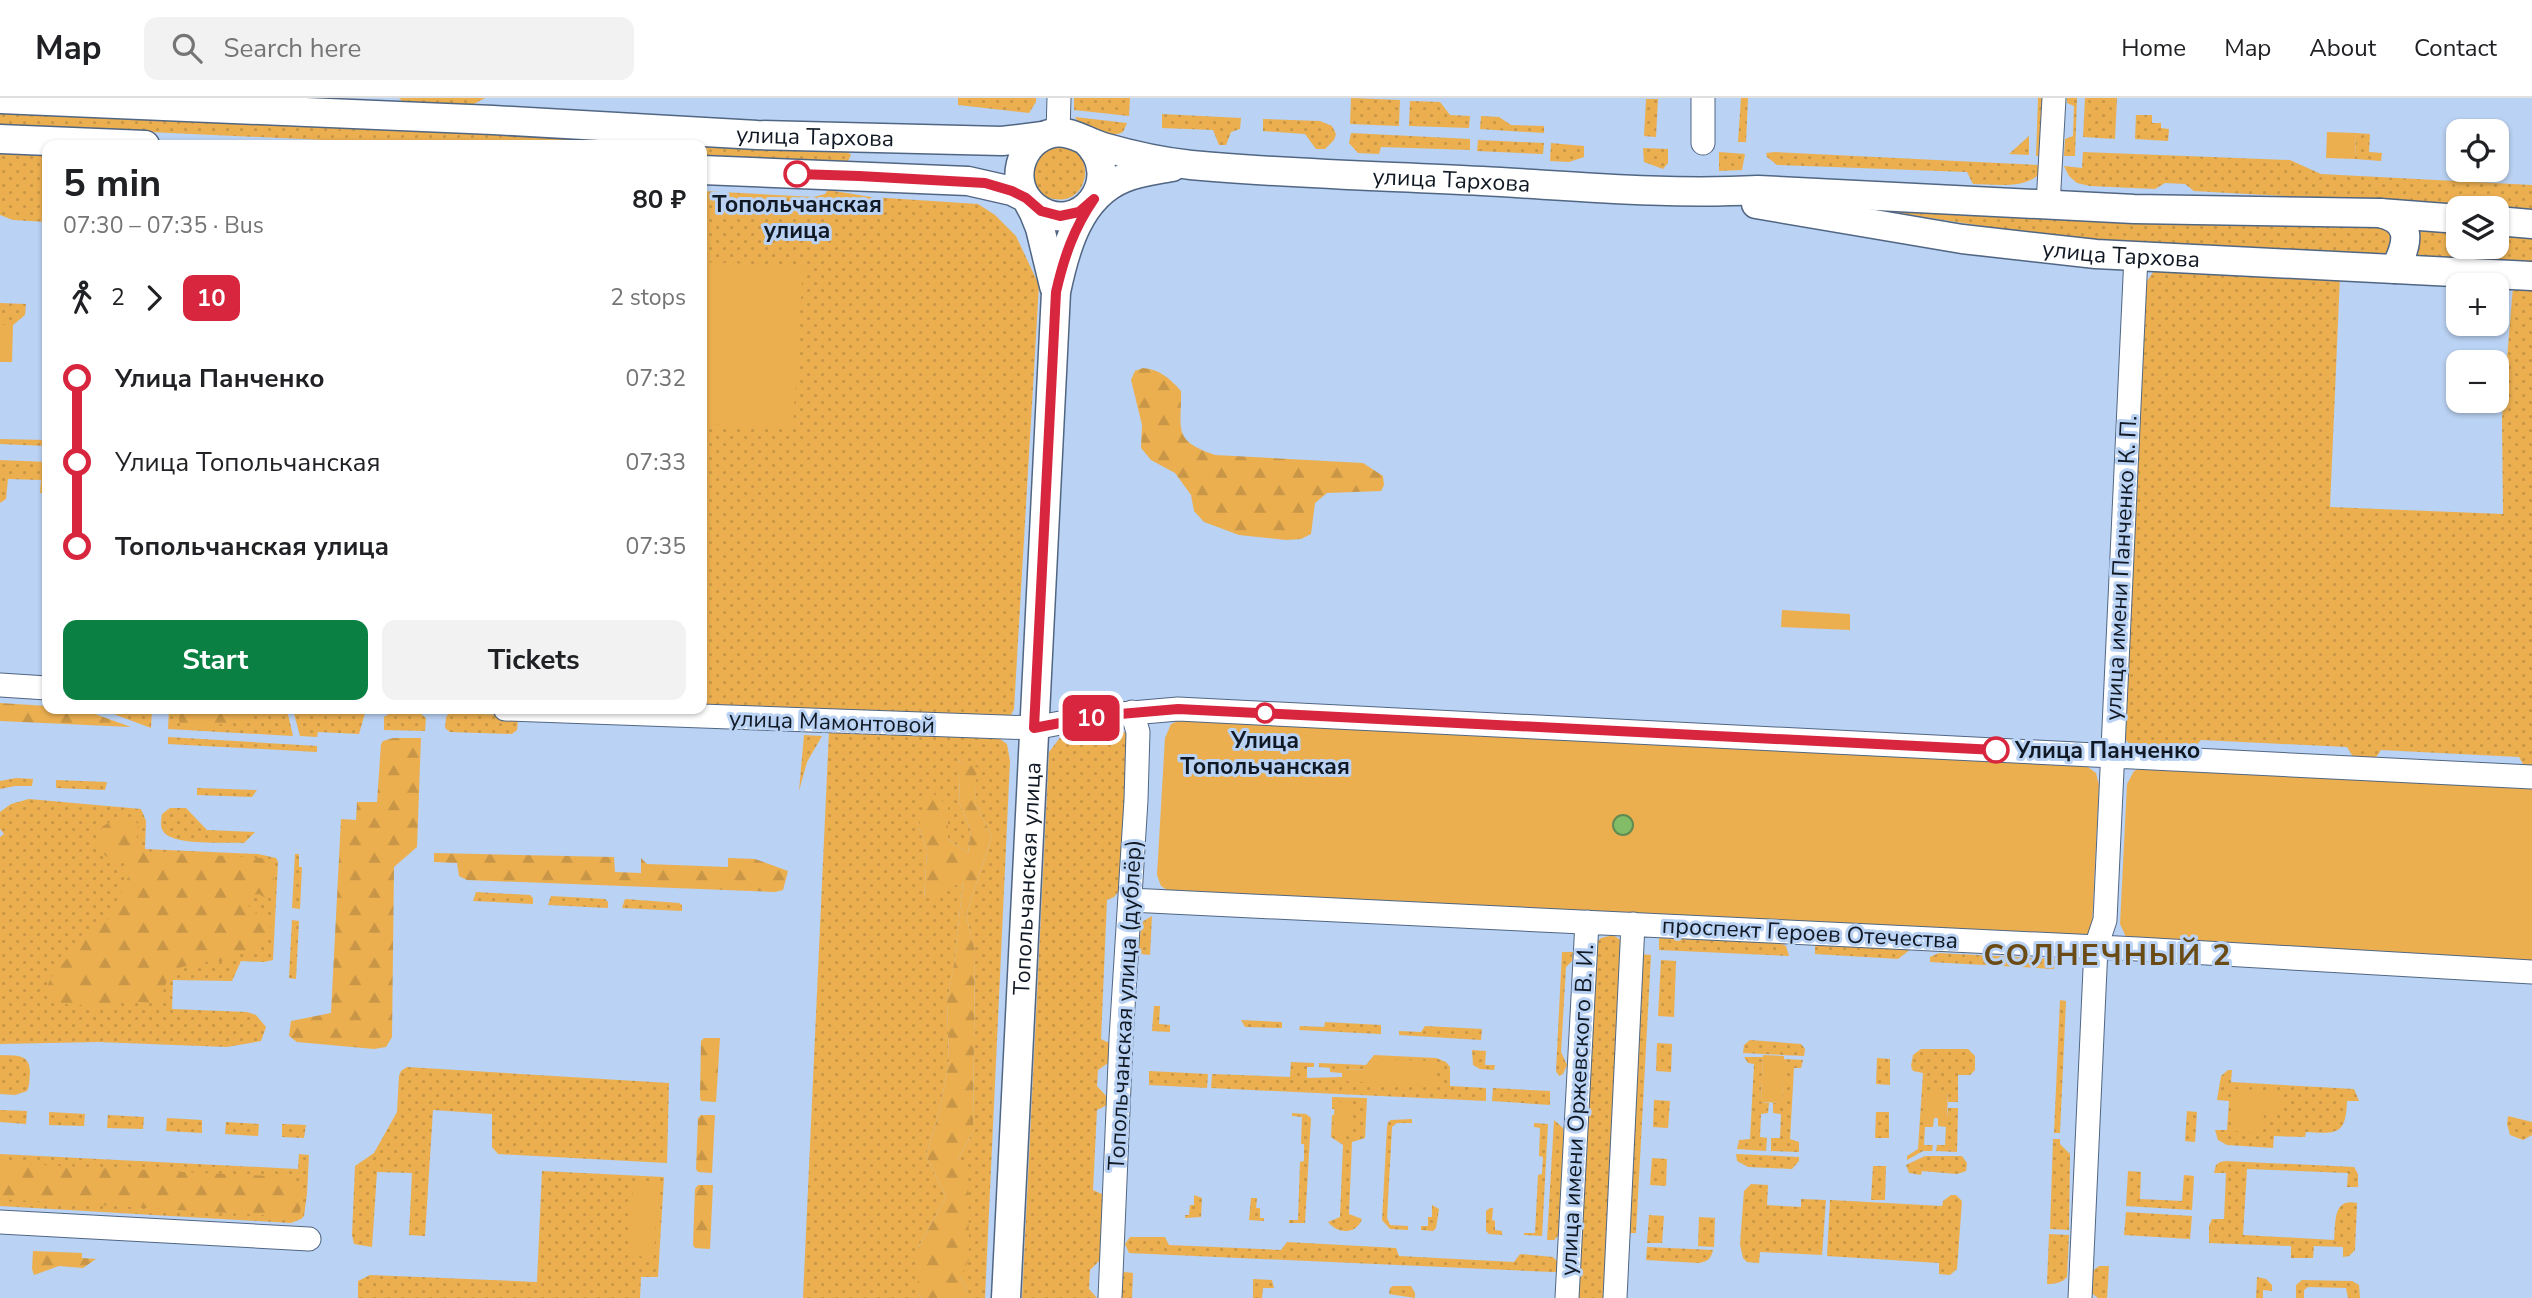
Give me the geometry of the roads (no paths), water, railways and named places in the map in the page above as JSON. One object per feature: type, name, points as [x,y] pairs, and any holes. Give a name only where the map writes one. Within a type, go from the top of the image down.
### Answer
[{"type":"main road","name":"улица Тархова","points":[[0,99],[861,138],[1002,141],[1062,136],[1189,165],[1716,193],[1758,190],[2134,209],[2380,213],[2446,218]]},
{"type":"main road","points":[[1062,136],[1097,154],[1101,163],[1101,182],[1094,199],[1079,212],[1060,216],[1041,211],[1026,198],[1019,181],[1020,163],[1029,147],[1062,136]]},
{"type":"main road","points":[[859,176],[861,138]]},
{"type":"main road","points":[[0,139],[42,141]]},
{"type":"main road","name":"улица Тархова","points":[[1094,199],[1112,184],[1133,174],[1189,165]]},
{"type":"main road","name":"улица Тархова","points":[[707,170],[976,182],[1012,191],[1026,198]]},
{"type":"main road","name":"улица Тархова","points":[[1716,193],[1769,208],[2036,248],[2136,256],[2532,276]]},
{"type":"main road","name":"Топольчанская улица","points":[[1026,198],[1040,228],[1056,292]]},
{"type":"main road","name":"Топольчанская улица","points":[[1006,1298],[1056,292],[1069,243],[1080,219],[1094,199]]},
{"type":"main road","points":[[2380,213],[2390,215],[2399,222],[2405,232],[2407,242],[2395,269]]},
{"type":"main road","points":[[2509,222],[2532,223]]},
{"type":"street","points":[[1059,98],[1062,136]]},
{"type":"street","points":[[1703,98],[1703,143]]},
{"type":"street","points":[[2048,205],[2054,98]]},
{"type":"street","name":"улица имени Панченко К. П.","points":[[2080,1298],[2095,947],[2105,920],[2136,256]]},
{"type":"street","points":[[0,685],[42,688]]},
{"type":"street","points":[[1034,728],[1132,712],[1178,709],[2532,776]]},
{"type":"street","name":"Топольчанская улица (дублёр)","points":[[1110,1298],[1121,1039],[1139,733],[1132,712]]},
{"type":"street","name":"улица Мамонтовой","points":[[644,714],[1034,728]]},
{"type":"street","name":"проспект Героев Отечества","points":[[1130,901],[2095,947],[2532,972]]},
{"type":"street","name":"улица имени Оржевского В. И.","points":[[1567,1298],[1587,922]]},
{"type":"street","name":"улица имени Оржевского В. И.","points":[[1615,1298],[1633,924]]},
{"type":"street","points":[[0,1222],[309,1239]]},
{"type":"place","name":"Топольчанская улица","points":[[797,174]]},
{"type":"place","name":"Улица Топольчанская","points":[[1265,713]]},
{"type":"place","name":"Улица Панченко","points":[[1996,750]]},
{"type":"district","name":"СОЛНЕЧНЫЙ 2","points":[[2108,955]]}]
